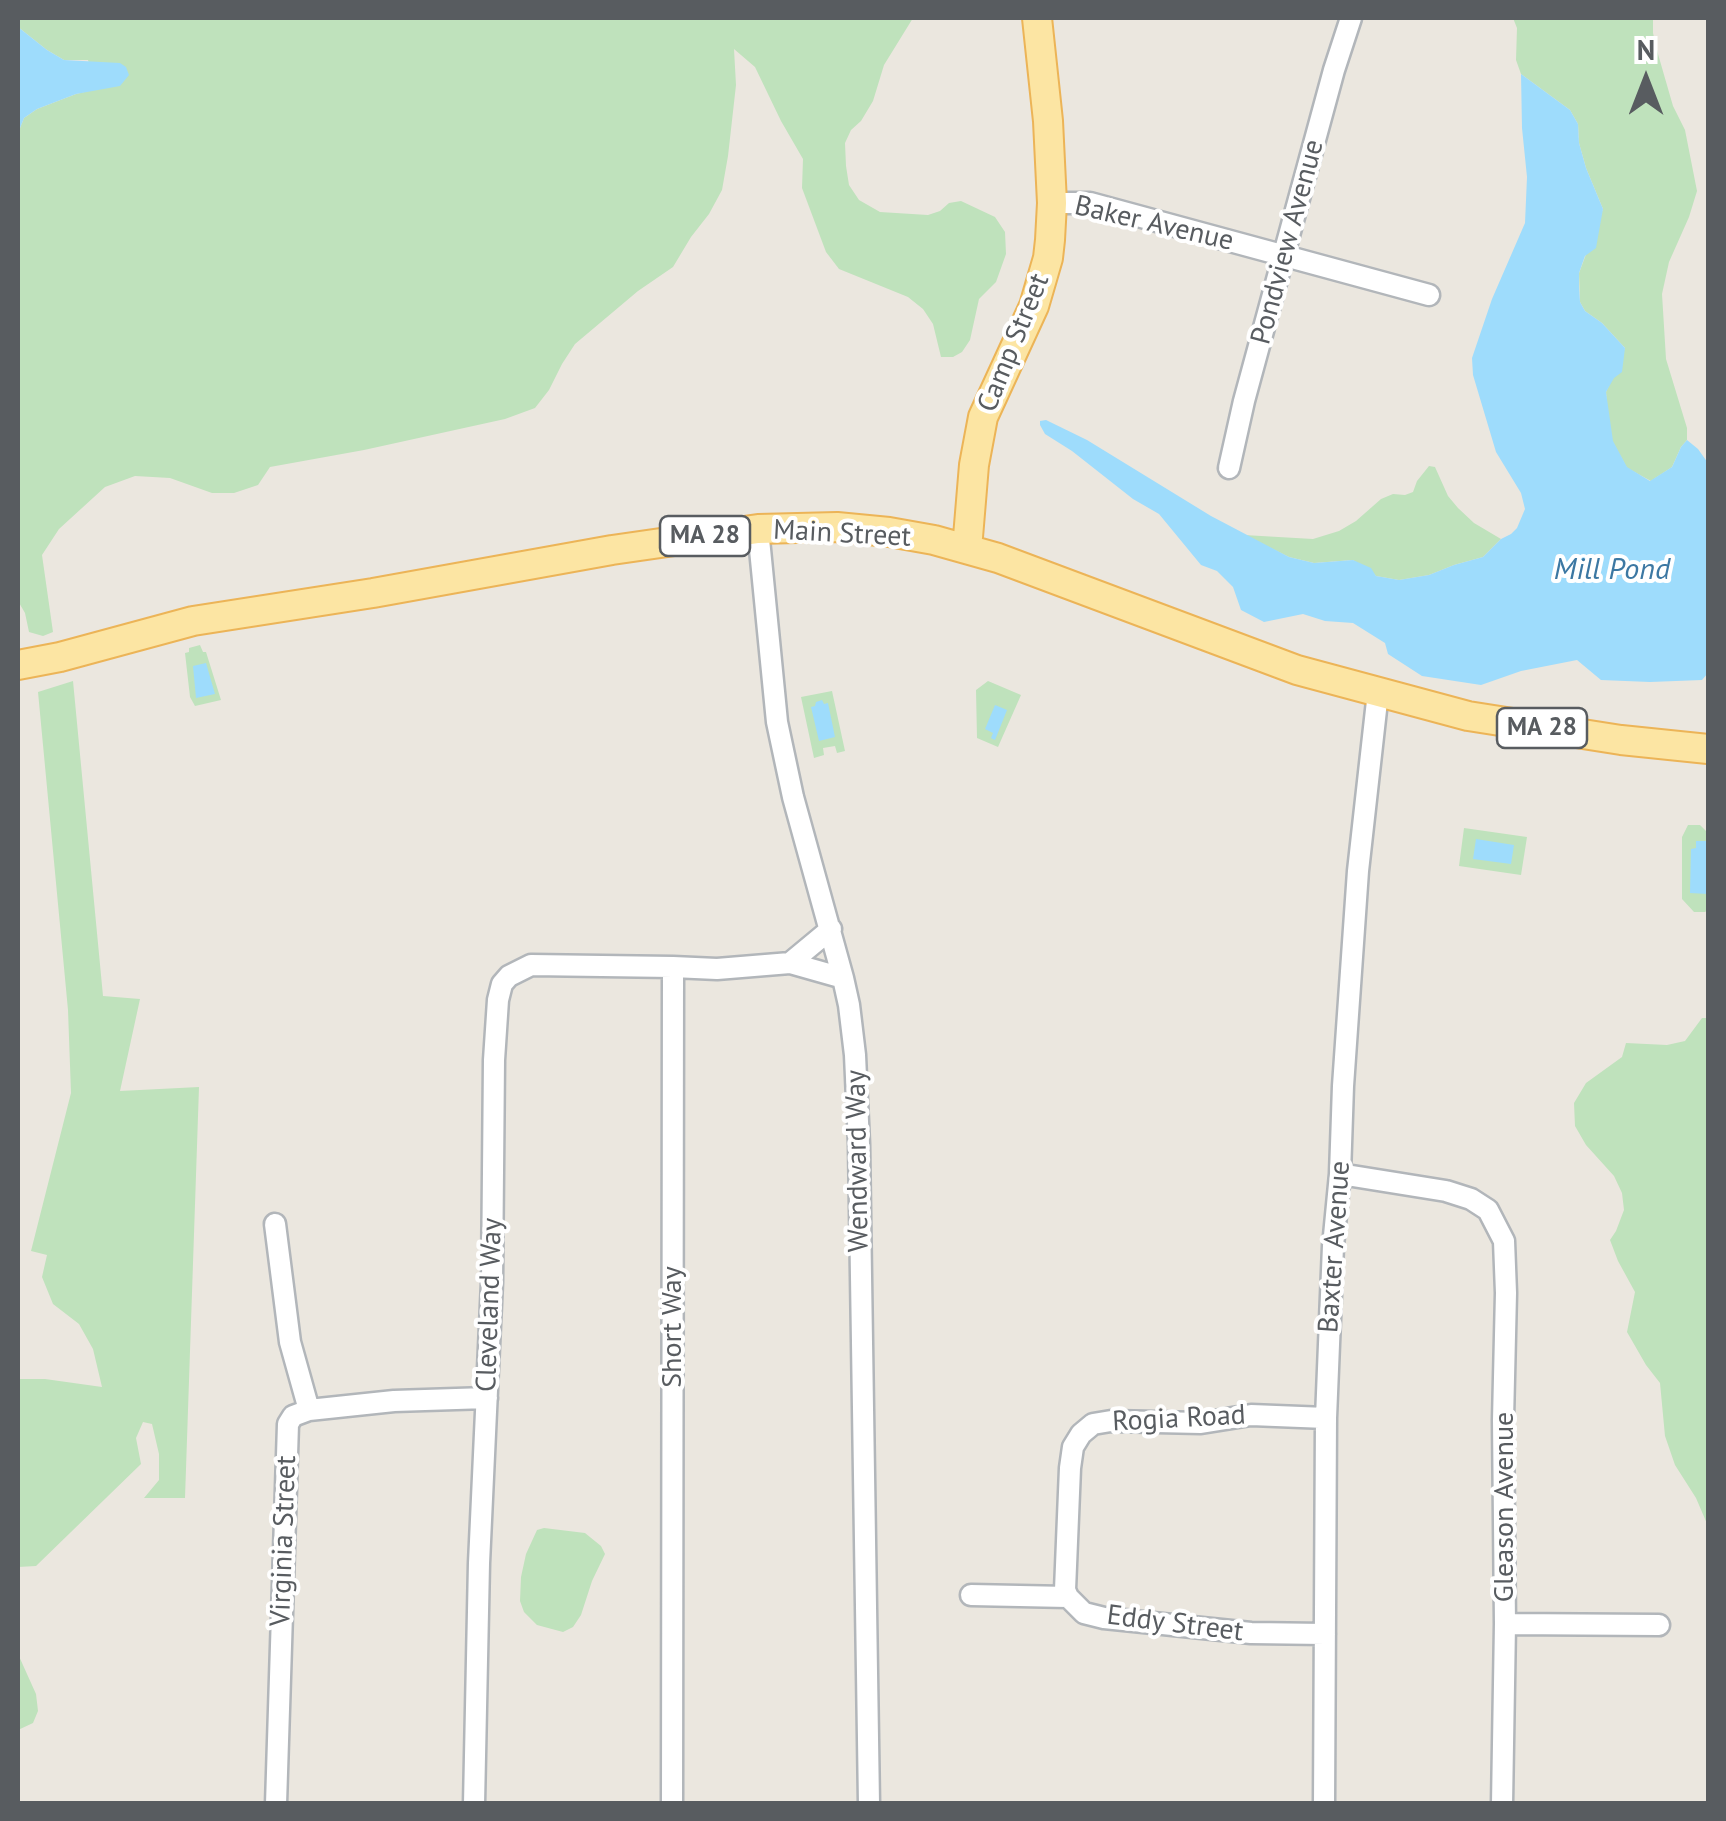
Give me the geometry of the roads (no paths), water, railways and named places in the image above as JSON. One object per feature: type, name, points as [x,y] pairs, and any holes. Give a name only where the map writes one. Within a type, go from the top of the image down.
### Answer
[{"type":"main road","name":"Camp Street","points":[[967,549],[977,440],[993,392],[1034,306],[1048,258],[1052,203],[1037,18]]},
{"type":"main road","name":"Main Street","points":[[18,665],[192,621],[612,550],[758,529],[838,528],[934,540],[998,558],[1265,660],[1468,716],[1708,749]]},
{"type":"street","name":"Pondview Avenue","points":[[1229,468],[1244,401],[1351,18]]},
{"type":"street","name":"Baker Avenue","points":[[1052,203],[1090,203],[1430,295]]},
{"type":"street","name":"Wendward Way","points":[[758,529],[777,722],[792,798],[850,1005],[855,1055],[869,1804]]},
{"type":"street","name":"Baxter Avenue","points":[[1324,1804],[1326,1418],[1333,1246],[1358,871],[1378,692]]},
{"type":"street","points":[[790,962],[830,929]]},
{"type":"street","points":[[673,967],[717,969],[790,962],[843,978]]},
{"type":"street","name":"Cleveland Way","points":[[474,1804],[479,1563],[492,1282],[495,1028],[502,984],[519,969],[532,965],[673,967]]},
{"type":"street","name":"Short Way","points":[[672,1804],[673,967]]},
{"type":"street","name":"Gleason Avenue","points":[[1340,1174],[1446,1191],[1471,1199],[1488,1210],[1504,1240],[1506,1624],[1502,1804]]},
{"type":"street","points":[[275,1224],[290,1342],[308,1410],[394,1401],[487,1398]]},
{"type":"street","name":"Virginia Street","points":[[276,1804],[287,1429],[293,1416],[308,1410]]},
{"type":"street","name":"Rogia Road","points":[[1068,1598],[1065,1590],[1073,1447],[1093,1424],[1111,1420],[1201,1423],[1251,1415],[1326,1418]]},
{"type":"street","name":"Eddy Street","points":[[971,1596],[1068,1598],[1084,1613],[1104,1618],[1250,1634],[1325,1634]]},
{"type":"street","points":[[1506,1624],[1658,1625]]},
{"type":"water","points":[[18,27],[64,60],[120,63],[129,75],[120,86],[76,94],[37,109],[24,118],[18,133]]},
{"type":"water","name":"Mill Pond","points":[[1521,74],[1570,110],[1578,124],[1586,168],[1603,209],[1596,248],[1585,256],[1579,286],[1585,311],[1625,348],[1622,372],[1606,392],[1613,441],[1627,467],[1650,481],[1672,467],[1687,440],[1708,463],[1708,673],[1702,680],[1601,680],[1577,660],[1521,671],[1481,685],[1422,676],[1388,654],[1385,643],[1353,623],[1303,614],[1264,622],[1241,610],[1233,587],[1217,571],[1201,565],[1159,514],[1045,434],[1040,425],[1040,421],[1046,420],[1087,440],[1211,516],[1289,557],[1314,563],[1353,560],[1371,568],[1376,576],[1399,580],[1429,575],[1483,557],[1517,528],[1525,509],[1521,493],[1496,452],[1473,375],[1472,358],[1525,223],[1527,177]]},
{"type":"water","points":[[206,663],[215,694],[196,698],[193,666]]},
{"type":"water","points":[[822,700],[828,703],[835,737],[819,741],[811,707]]},
{"type":"water","points":[[995,705],[1007,710],[995,740],[991,738],[993,733],[985,729]]},
{"type":"water","points":[[1476,839],[1514,845],[1511,864],[1473,859]]},
{"type":"water","points":[[1696,841],[1706,841],[1708,849],[1708,894],[1690,893],[1691,849],[1696,848]]}]
